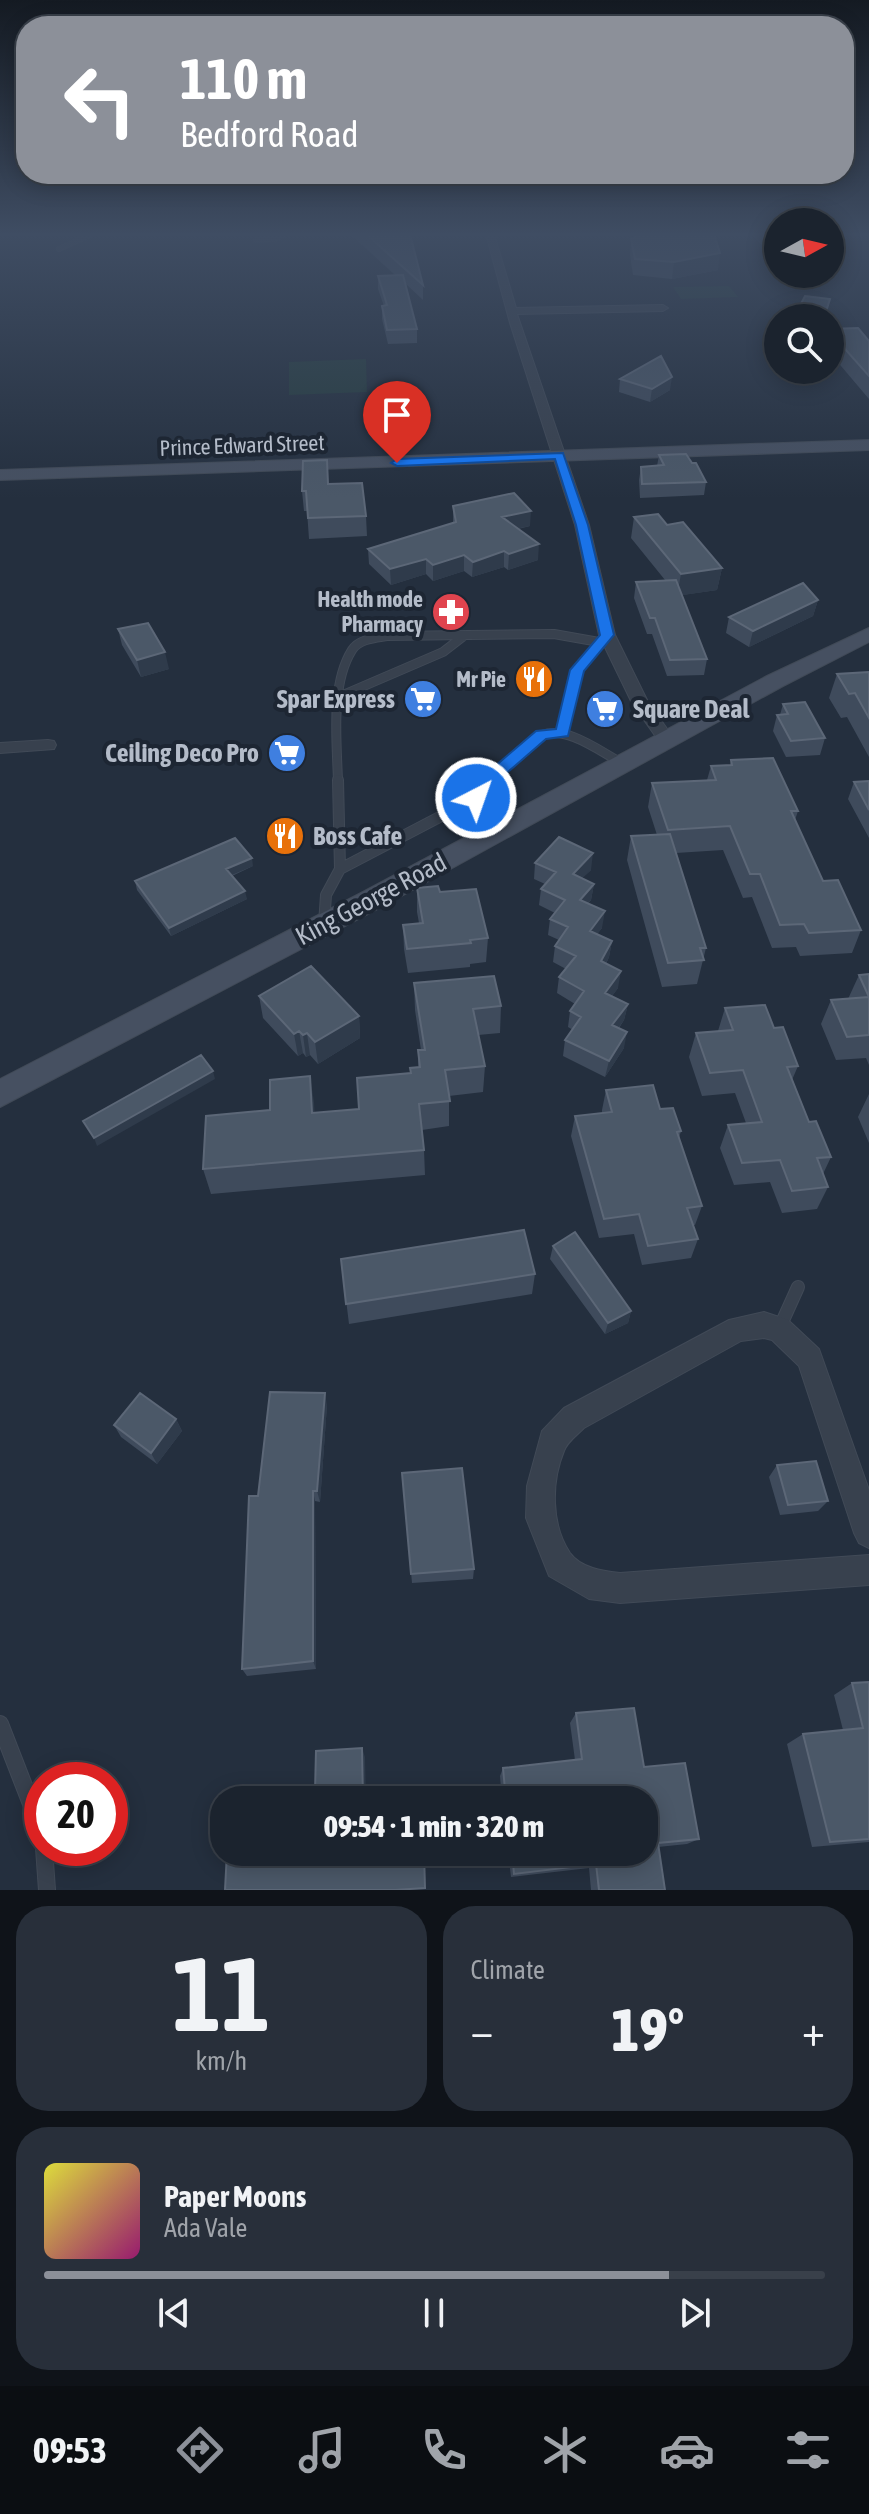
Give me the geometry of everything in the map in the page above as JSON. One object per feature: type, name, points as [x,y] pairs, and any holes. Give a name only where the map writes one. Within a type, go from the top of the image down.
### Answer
[{"type":"main road","name":"Prince Edward Street","points":[[0,475],[869,445]]},
{"type":"main road","name":"King George Road","points":[[0,1094],[324,925],[667,740],[867,638]]},
{"type":"street","points":[[517,322],[582,525],[603,639],[640,703],[667,740]]},
{"type":"street","points":[[0,748],[48,745]]},
{"type":"street","points":[[869,1533],[810,1358],[779,1329],[764,1325],[738,1329],[574,1418],[552,1441],[541,1486],[541,1518],[560,1565],[589,1584],[620,1588],[869,1570]]},
{"type":"lane","points":[[340,869],[336,698],[353,648],[367,639],[387,636],[554,634],[603,639]]},
{"type":"lane","points":[[336,698],[443,652],[465,635]]},
{"type":"lane","points":[[563,733],[577,670],[603,639]]},
{"type":"lane","points":[[498,832],[476,798],[478,789],[542,735],[563,733],[624,764]]},
{"type":"lane","points":[[324,925],[322,907],[328,885],[340,869],[476,798]]},
{"type":"lane","points":[[779,1329],[798,1287]]},
{"type":"lane","points":[[0,1724],[24,1786]]},
{"type":"lane","points":[[45,1866],[47,1890]]},
{"type":"green space","points":[[366,359],[367,392],[289,395],[289,362]]},
{"type":"building","points":[[385,322],[415,322],[417,329],[387,330]]},
{"type":"building","points":[[844,328],[858,328],[869,341],[869,376],[844,348]]},
{"type":"building","points":[[661,356],[672,377],[652,389],[620,379]]},
{"type":"building","points":[[686,454],[692,463],[696,463],[706,482],[642,484],[641,467],[664,465],[659,455]]},
{"type":"building","points":[[327,460],[328,484],[362,483],[366,516],[308,518],[306,491],[302,491],[303,461]]},
{"type":"building","points":[[514,493],[531,511],[502,517],[539,544],[509,554],[504,551],[473,562],[464,555],[433,565],[426,559],[390,569],[368,549],[456,522],[453,506]]},
{"type":"building","points":[[658,514],[667,525],[683,522],[722,568],[681,574],[634,517]]},
{"type":"building","points":[[676,580],[707,659],[670,660],[655,618],[650,618],[636,582]]},
{"type":"building","points":[[803,583],[818,600],[753,631],[729,617]]},
{"type":"building","points":[[148,623],[165,652],[137,660],[118,629]]},
{"type":"building","points":[[869,672],[869,718],[855,693],[849,694],[837,674]]},
{"type":"building","points":[[805,702],[825,738],[791,741],[777,715],[788,714],[783,704]]},
{"type":"building","points":[[773,758],[798,811],[791,811],[823,881],[838,880],[861,930],[809,933],[804,924],[780,925],[760,874],[750,874],[730,826],[668,830],[652,783],[716,780],[711,766],[732,765],[731,760]]},
{"type":"building","points":[[869,781],[869,810],[854,782]]},
{"type":"building","points":[[670,834],[706,948],[700,948],[704,960],[668,963],[631,836]]},
{"type":"building","points":[[559,837],[593,853],[573,874],[594,884],[580,900],[605,911],[590,931],[612,941],[601,961],[621,971],[605,993],[628,1004],[612,1025],[627,1032],[609,1061],[565,1040],[581,1017],[570,1011],[584,991],[559,977],[576,956],[555,946],[568,927],[550,919],[565,900],[541,889],[556,872],[535,863]]},
{"type":"building","points":[[235,838],[252,858],[226,869],[245,891],[169,928],[135,881]]},
{"type":"building","points":[[438,886],[440,892],[476,889],[488,938],[470,940],[471,943],[407,949],[403,925],[423,923],[417,888]]},
{"type":"building","points":[[311,966],[359,1016],[315,1042],[307,1033],[303,1035],[299,1031],[294,1034],[259,996]]},
{"type":"building","points":[[869,974],[869,997],[859,975]]},
{"type":"building","points":[[494,976],[501,1006],[473,1009],[485,1066],[445,1070],[450,1101],[419,1104],[424,1150],[203,1169],[206,1116],[270,1110],[270,1080],[310,1076],[312,1113],[359,1109],[357,1078],[411,1073],[410,1068],[420,1067],[418,1050],[425,1050],[414,983]]},
{"type":"building","points":[[869,997],[869,1035],[847,1037],[831,1000]]},
{"type":"building","points":[[765,1005],[774,1028],[783,1027],[798,1066],[787,1067],[809,1122],[816,1121],[831,1157],[817,1158],[828,1187],[792,1191],[780,1160],[742,1163],[728,1125],[762,1122],[743,1070],[710,1073],[696,1033],[733,1030],[725,1008]]},
{"type":"building","points":[[201,1055],[213,1071],[94,1138],[83,1121]]},
{"type":"building","points":[[653,1085],[660,1109],[673,1108],[681,1131],[677,1132],[702,1206],[687,1208],[698,1239],[648,1246],[639,1214],[604,1219],[575,1116],[612,1112],[606,1090]]},
{"type":"building","points":[[524,1230],[535,1274],[346,1304],[341,1259]]},
{"type":"building","points":[[575,1232],[631,1311],[608,1323],[553,1246]]},
{"type":"building","points":[[270,1392],[325,1393],[317,1491],[313,1491],[313,1661],[242,1669],[249,1496],[258,1496]]},
{"type":"building","points":[[140,1393],[176,1419],[151,1453],[114,1425]]},
{"type":"building","points":[[816,1461],[828,1501],[788,1505],[777,1465]]},
{"type":"building","points":[[462,1468],[474,1569],[411,1574],[402,1473]]},
{"type":"building","points":[[869,1682],[869,1839],[830,1842],[803,1734],[863,1728],[852,1683]]},
{"type":"building","points":[[634,1708],[644,1767],[685,1763],[699,1839],[658,1843],[658,1786],[505,1786],[503,1768],[582,1759],[576,1713]]},
{"type":"building","points":[[362,1748],[363,1786],[315,1786],[316,1751]]},
{"type":"building","points":[[658,1843],[665,1890],[599,1890],[596,1866],[658,1866]]},
{"type":"building","points":[[226,1866],[424,1866],[425,1888],[225,1890]]},
{"type":"building","points":[[513,1866],[580,1866],[514,1874]]},
{"type":"place","name":"Health mode Pharmacy","points":[[451,612]]},
{"type":"place","name":"Mr Pie","points":[[534,679]]},
{"type":"place","name":"Spar Express","points":[[423,699]]},
{"type":"place","name":"Square Deal","points":[[605,709]]},
{"type":"place","name":"Ceiling Deco Pro","points":[[287,753]]},
{"type":"place","name":"Boss Cafe","points":[[285,836]]},
{"type":"route","points":[[397,463],[559,456],[582,525],[607,635],[577,670],[563,733],[542,735],[478,789],[476,798]]}]
